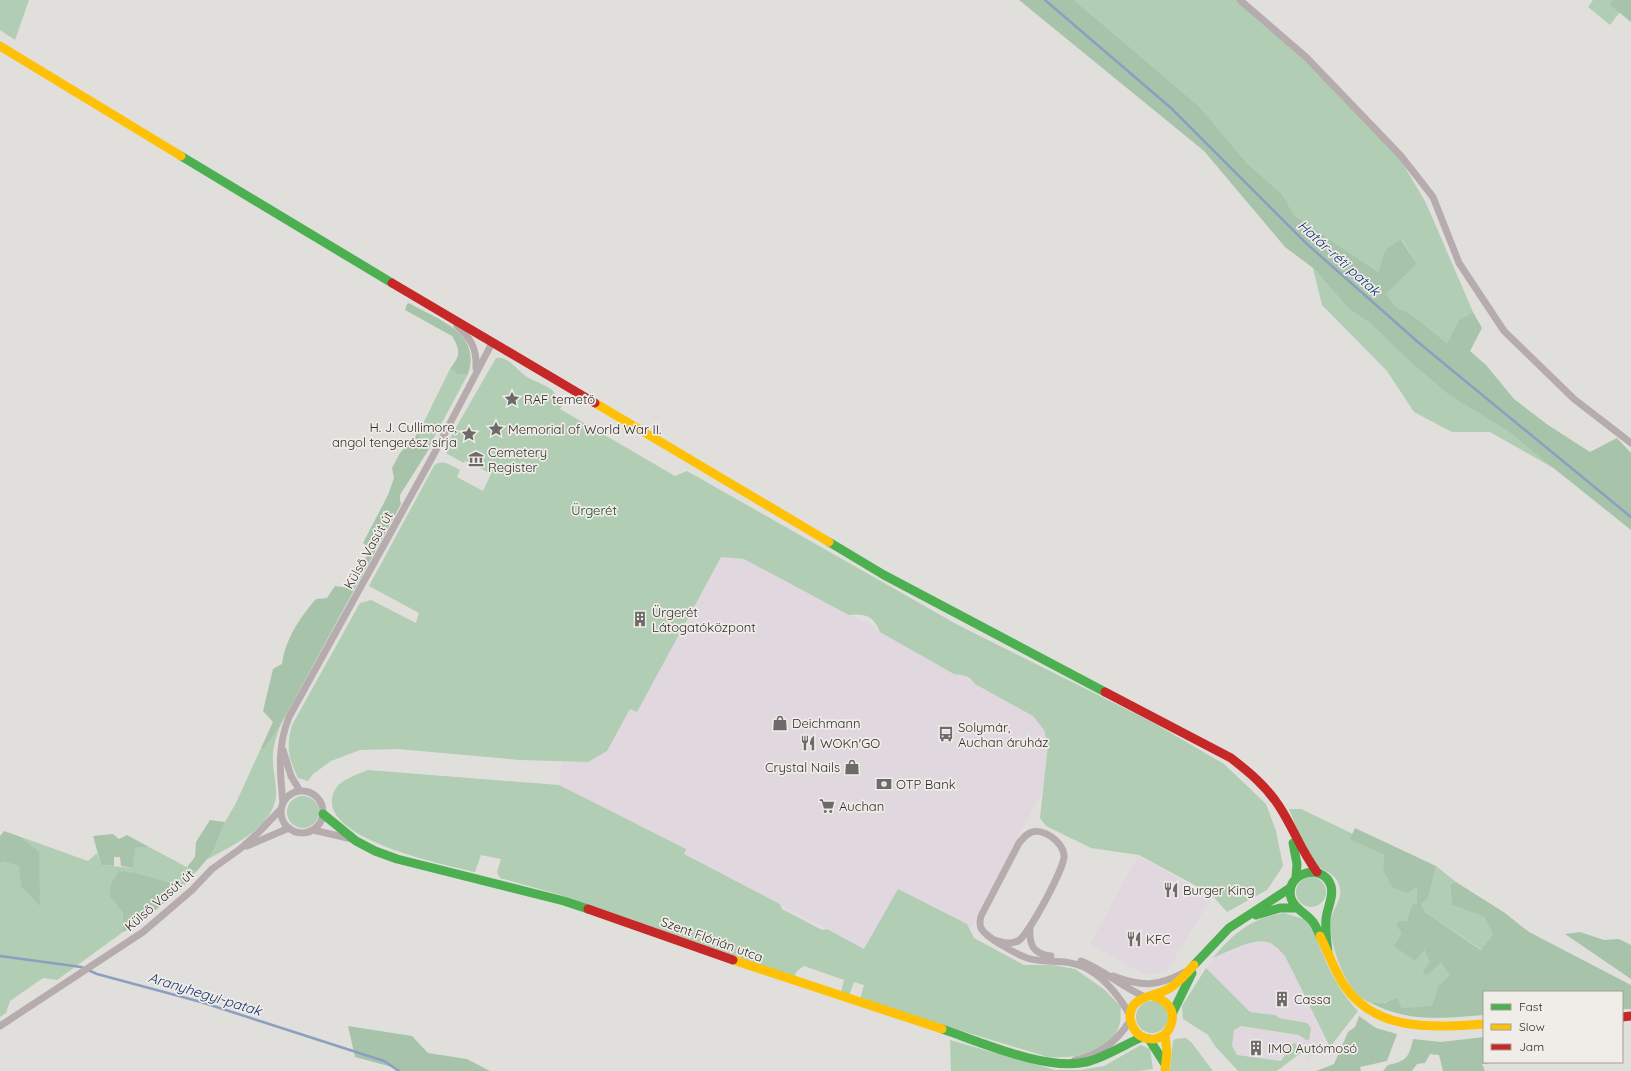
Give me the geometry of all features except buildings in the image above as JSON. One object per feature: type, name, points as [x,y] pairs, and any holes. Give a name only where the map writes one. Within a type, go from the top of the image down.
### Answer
[{"type":"main road","points":[[0,46],[492,343],[884,575],[1231,758],[1251,773],[1267,789],[1288,823],[1309,862],[1317,872],[1323,875],[1331,884],[1332,891],[1326,921],[1328,952]]},
{"type":"main road","name":"Szent Flórián utca","points":[[324,814],[356,841],[375,851],[397,859],[564,901],[853,1002],[1018,1056],[1039,1061],[1075,1064],[1088,1062],[1146,1038]]},
{"type":"main road","points":[[1165,1068],[1146,1038],[1137,1033],[1130,1018],[1134,1005],[1149,996],[1169,988],[1195,966],[1219,936],[1282,895],[1290,888],[1296,877],[1296,855],[1288,823]]},
{"type":"main road","points":[[1296,877],[1306,872],[1317,872]]},
{"type":"main road","points":[[1290,888],[1290,896],[1296,908]]},
{"type":"main road","points":[[1305,913],[1319,912],[1329,903]]},
{"type":"main road","points":[[1243,919],[1280,908],[1296,908],[1305,913],[1316,925],[1348,992],[1368,1011],[1394,1024],[1412,1026],[1483,1024]]},
{"type":"main road","points":[[1146,1038],[1157,1038],[1165,1034],[1172,1024],[1173,1012],[1195,966]]},
{"type":"main road","points":[[1149,996],[1165,1000],[1173,1012]]},
{"type":"main road","points":[[1165,1034],[1167,1052],[1165,1068]]},
{"type":"street","points":[[1240,0],[1307,58],[1401,156],[1434,197],[1459,263],[1504,331],[1574,399],[1631,443]]},
{"type":"street","name":"Külső Vasút út","points":[[444,314],[472,342],[476,351],[476,370]]},
{"type":"street","name":"Külső Vasút út","points":[[240,850],[282,806],[280,766],[281,740],[289,717],[434,454],[476,370],[492,343]]},
{"type":"street","points":[[281,740],[286,765],[300,791]]},
{"type":"street","points":[[300,791],[310,792],[317,796],[322,805],[324,814],[321,822],[313,830],[302,833],[289,828],[283,822],[282,806],[292,793],[300,791]]},
{"type":"street","name":"Külső Vasút út","points":[[0,1026],[83,973],[143,932],[192,890],[212,869],[240,850],[289,828]]},
{"type":"street","name":"Szent Flórián utca","points":[[313,830],[356,841]]},
{"type":"street","points":[[994,940],[1011,943],[1022,938],[1030,928],[1064,860],[1063,850],[1056,839],[1038,832],[1028,834],[1019,843],[981,916],[979,923],[981,928],[985,934],[994,940],[1026,958],[1073,962],[1096,974],[1115,992],[1130,1018]]},
{"type":"street","points":[[1030,928],[1029,940],[1034,951],[1039,954],[1074,958],[1090,964],[1122,986],[1149,996]]},
{"type":"street","points":[[1104,973],[1129,982],[1146,985],[1169,980],[1195,966]]},
{"type":"street","name":"Szent Flórián utca","points":[[1059,1063],[1089,1056],[1104,1049],[1119,1037],[1130,1018]]},
{"type":"shaded area","points":[[717,556],[744,557],[1037,716],[1051,744],[1046,784],[967,934],[865,949],[684,854],[685,849],[559,785],[562,761],[588,762],[607,751],[630,709],[637,712]]},
{"type":"shaded area","points":[[1138,856],[1212,897],[1167,971],[1145,975],[1090,944]]},
{"type":"shaded area","points":[[1266,941],[1276,946],[1285,956],[1324,1037],[1322,1048],[1307,1060],[1295,1043],[1289,1045],[1287,1052],[1281,1061],[1237,1055],[1232,1046],[1234,1030],[1241,1026],[1299,1035],[1307,1023],[1279,1018],[1275,1015],[1250,1012],[1206,968],[1213,958],[1243,946]]},
{"type":"green space","points":[[0,0],[29,0],[15,40],[0,30]]},
{"type":"green space","points":[[1019,0],[1074,0],[1199,106],[1247,163],[1283,195],[1294,215],[1378,272],[1385,250],[1401,239],[1417,264],[1386,294],[1396,307],[1411,314],[1447,343],[1459,320],[1473,312],[1482,328],[1470,351],[1486,365],[1514,399],[1548,425],[1590,452],[1617,438],[1631,453],[1631,530],[1506,430],[1450,396],[1411,363],[1371,324],[1349,309],[1313,268],[1285,247],[1204,151]]},
{"type":"green space","points":[[1074,0],[1242,0],[1285,37],[1400,159],[1426,203],[1473,312],[1459,320],[1447,343],[1411,314],[1396,307],[1386,294],[1417,264],[1402,239],[1385,250],[1378,272],[1294,215],[1283,195],[1247,163],[1199,106]]},
{"type":"green space","points":[[1593,0],[1629,0],[1610,25],[1588,7]]},
{"type":"green space","points":[[1612,0],[1631,0],[1631,22],[1610,5]]},
{"type":"green space","points":[[1313,268],[1349,309],[1371,324],[1411,363],[1450,396],[1506,430],[1555,469],[1490,432],[1452,432],[1414,412],[1387,371],[1322,305]]},
{"type":"green space","points":[[409,303],[455,329],[463,338],[469,348],[471,360],[468,374],[458,374],[450,369],[456,360],[458,353],[457,346],[452,336],[405,310],[407,304]]},
{"type":"green space","name":"Ürgerét","points":[[496,358],[508,361],[527,377],[552,390],[558,400],[563,404],[560,409],[675,476],[687,471],[958,625],[1152,722],[1224,764],[1266,804],[1276,831],[1283,866],[1267,890],[1227,912],[1211,894],[1139,855],[1091,848],[1046,826],[1040,818],[1048,745],[1044,730],[1033,716],[975,684],[964,675],[954,674],[880,632],[872,619],[864,615],[849,615],[744,559],[721,557],[637,712],[630,709],[607,751],[588,762],[520,760],[398,749],[360,750],[331,761],[313,774],[308,781],[298,778],[289,752],[289,740],[292,725],[360,603],[371,600],[416,623],[419,613],[369,586],[434,466],[443,463],[460,470],[457,477],[483,491],[491,474],[480,468],[481,463],[477,460],[473,464],[465,461],[464,463],[447,454],[446,445]]},
{"type":"green space","points":[[450,369],[458,374],[468,374],[430,445],[421,444],[419,432]]},
{"type":"green space","points":[[419,432],[421,444],[430,445],[429,449],[400,495],[401,504],[281,724],[265,748],[261,748],[273,722],[263,711],[273,669],[282,664],[286,646],[294,629],[304,613],[316,599],[327,598],[335,586],[348,588],[371,549],[363,543],[388,495],[394,478],[392,468],[400,453]]},
{"type":"green space","points":[[281,724],[273,752],[276,796],[273,807],[267,818],[249,835],[206,860],[213,852],[225,822],[236,803],[261,748],[265,748]]},
{"type":"green space","points":[[368,770],[559,785],[686,849],[684,854],[780,904],[782,909],[822,930],[827,929],[864,949],[898,889],[967,924],[974,938],[1024,965],[1052,965],[1075,969],[1105,990],[1121,1007],[1120,1023],[1116,1033],[1109,1041],[1091,1052],[1069,1057],[1048,1057],[860,1000],[864,985],[854,982],[849,996],[841,993],[844,980],[804,966],[797,971],[794,977],[564,896],[500,878],[497,872],[501,859],[481,855],[475,872],[437,863],[384,846],[359,834],[341,821],[332,805],[336,788],[342,782]]},
{"type":"green space","points":[[300,796],[306,796],[316,803],[319,812],[318,818],[312,825],[306,828],[300,828],[290,821],[287,815],[287,809],[294,799]]},
{"type":"green space","points":[[1289,809],[1301,809],[1353,834],[1351,839],[1384,855],[1383,870],[1417,886],[1417,904],[1412,904],[1407,922],[1431,962],[1422,973],[1427,976],[1441,963],[1449,975],[1438,986],[1432,1007],[1402,1008],[1397,997],[1384,1003],[1374,1004],[1362,999],[1355,991],[1342,970],[1333,946],[1331,935],[1330,925],[1332,915],[1338,903],[1340,893],[1338,882],[1332,875],[1320,868],[1313,861],[1302,842]]},
{"type":"green space","points":[[210,820],[225,822],[213,852],[196,872],[187,867],[195,857],[196,842]]},
{"type":"green space","points":[[1355,828],[1436,866],[1428,899],[1421,904],[1425,912],[1481,950],[1493,934],[1484,917],[1452,905],[1450,885],[1456,882],[1505,913],[1529,932],[1631,985],[1631,1009],[1623,1009],[1623,991],[1483,991],[1483,1015],[1440,1018],[1426,1018],[1399,1014],[1371,1003],[1385,1003],[1397,997],[1402,1008],[1432,1006],[1438,986],[1449,975],[1441,963],[1427,976],[1422,973],[1430,962],[1424,950],[1415,961],[1394,946],[1402,933],[1396,925],[1399,921],[1407,921],[1412,904],[1417,904],[1417,887],[1407,893],[1392,887],[1383,870],[1384,855],[1350,839]]},
{"type":"green space","points":[[4,831],[21,837],[39,851],[40,906],[21,886],[19,866],[3,861],[0,863],[0,836]]},
{"type":"green space","points":[[113,834],[119,839],[127,835],[149,847],[135,847],[133,868],[121,866],[120,857],[114,857],[114,866],[101,865],[93,836]]},
{"type":"green space","points":[[21,837],[88,861],[97,853],[101,865],[133,868],[134,847],[149,847],[196,872],[181,889],[177,884],[136,873],[110,897],[123,913],[123,932],[57,980],[43,978],[10,1001],[6,1013],[0,1017],[0,863],[2,860],[20,866],[21,886],[39,851]]},
{"type":"green space","points":[[1436,866],[1456,882],[1450,885],[1452,905],[1484,917],[1493,934],[1482,950],[1425,912],[1421,904],[1428,899]]},
{"type":"green space","points":[[119,871],[136,873],[177,884],[181,889],[140,923],[123,932],[123,913],[110,897],[111,884]]},
{"type":"green space","points":[[1311,877],[1322,881],[1326,892],[1322,903],[1311,907],[1300,903],[1296,892],[1300,881]]},
{"type":"green space","points":[[1284,913],[1304,919],[1312,926],[1330,971],[1350,1002],[1358,1011],[1330,1047],[1285,956],[1275,946],[1267,942],[1255,942],[1213,958],[1228,941],[1244,928],[1262,918]]},
{"type":"green space","points":[[1580,932],[1604,940],[1619,939],[1631,945],[1631,979],[1565,934]]},
{"type":"green space","points":[[1206,968],[1250,1012],[1275,1015],[1279,1018],[1307,1023],[1311,1028],[1309,1040],[1306,1040],[1299,1035],[1241,1026],[1234,1030],[1232,1046],[1237,1055],[1281,1061],[1287,1052],[1289,1045],[1295,1043],[1302,1052],[1277,1071],[1238,1071],[1215,1046],[1208,1035],[1183,1019],[1182,1006]]},
{"type":"green space","points":[[1152,1001],[1158,1002],[1165,1008],[1168,1017],[1167,1023],[1161,1030],[1152,1033],[1146,1032],[1139,1026],[1136,1017],[1137,1011],[1143,1004]]},
{"type":"green space","points":[[1359,1016],[1376,1028],[1397,1034],[1387,1061],[1360,1067],[1361,1071],[1316,1071],[1334,1064],[1348,1032],[1355,1027]]},
{"type":"green space","points":[[348,1026],[412,1036],[428,1053],[467,1059],[490,1071],[397,1071],[392,1067],[355,1057]]},
{"type":"green space","points":[[1483,1037],[1483,1063],[1492,1063],[1482,1064],[1485,1071],[1443,1071],[1439,1055],[1430,1054],[1425,1063],[1417,1064],[1412,1071],[1383,1071],[1388,1065],[1399,1062],[1406,1057],[1413,1039],[1441,1042]]},
{"type":"green space","points":[[1186,1038],[1191,1042],[1213,1071],[1170,1071],[1173,1041],[1175,1039]]},
{"type":"green space","points":[[950,1040],[1055,1070],[1080,1070],[1104,1066],[1141,1045],[1150,1049],[1153,1069],[1140,1071],[951,1071]]},
{"type":"waterway","name":"Határ-réti patak","points":[[1045,0],[1171,108],[1307,244],[1419,343],[1631,517]]},
{"type":"waterway","name":"Aranyhegyi-patak","points":[[0,956],[81,967],[97,974],[201,1002],[384,1061],[399,1071]]},
{"type":"traffic: fast","points":[[181,156],[392,283]]},
{"type":"traffic: fast","points":[[829,542],[884,575],[1105,692]]},
{"type":"traffic: fast","points":[[323,814],[356,841],[375,851],[397,859],[564,901],[588,909]]},
{"type":"traffic: fast","points":[[1293,843],[1297,864],[1296,877]]},
{"type":"traffic: fast","points":[[1320,936],[1313,922],[1297,908],[1291,898],[1290,889],[1293,882],[1305,873],[1313,872],[1320,874],[1327,878],[1331,886],[1332,894],[1326,923],[1328,953]]},
{"type":"traffic: fast","points":[[1194,965],[1229,928],[1290,888]]},
{"type":"traffic: fast","points":[[1256,915],[1280,908],[1296,908]]},
{"type":"traffic: fast","points":[[1173,1012],[1192,973]]},
{"type":"traffic: fast","points":[[942,1029],[1013,1054],[1033,1059],[1070,1064],[1086,1062],[1099,1058],[1142,1037]]},
{"type":"traffic: fast","points":[[1149,1039],[1165,1064]]},
{"type":"traffic: slow","points":[[0,46],[181,156]]},
{"type":"traffic: slow","points":[[595,403],[829,542]]},
{"type":"traffic: slow","points":[[1320,936],[1344,985],[1357,1001],[1372,1012],[1407,1024],[1426,1026],[1483,1024]]},
{"type":"traffic: slow","points":[[733,960],[942,1029]]},
{"type":"traffic: slow","points":[[1153,996],[1161,999],[1168,1005],[1171,1009],[1172,1019],[1169,1029],[1163,1036],[1151,1039],[1140,1036],[1133,1027],[1130,1018],[1131,1010],[1134,1005],[1144,998],[1170,988],[1194,965]]},
{"type":"traffic: slow","points":[[1165,1035],[1167,1052],[1165,1071]]},
{"type":"traffic: jam","points":[[392,283],[595,403]]},
{"type":"traffic: jam","points":[[1105,692],[1231,758],[1257,780],[1274,799],[1284,814],[1306,856],[1317,872]]},
{"type":"traffic: jam","points":[[588,909],[733,960]]},
{"type":"traffic: jam","points":[[1623,1017],[1631,1016]]},
{"type":"place","name":"RAF temető","points":[[512,399]]},
{"type":"place","name":"Memorial of World War II.","points":[[496,429]]},
{"type":"place","name":"H. J. Cullimore, angol tengerész sírja","points":[[469,434]]},
{"type":"place","name":"Cemetery Register","points":[[476,459]]},
{"type":"place","name":"Ürgerét Látogatóközpont","points":[[640,619]]},
{"type":"place","name":"Deichmann","points":[[780,723]]},
{"type":"place","name":"Solymár, Auchan áruház","points":[[946,734]]},
{"type":"place","name":"WOKn'GO","points":[[808,743]]},
{"type":"place","name":"Crystal Nails","points":[[852,767]]},
{"type":"place","name":"OTP Bank","points":[[884,784]]},
{"type":"place","name":"Auchan","points":[[827,806]]},
{"type":"place","name":"Burger King","points":[[1171,890]]},
{"type":"place","name":"KFC","points":[[1134,939]]},
{"type":"place","name":"Cassa","points":[[1282,999]]},
{"type":"place","name":"IMO Autómosó","points":[[1256,1048]]}]
